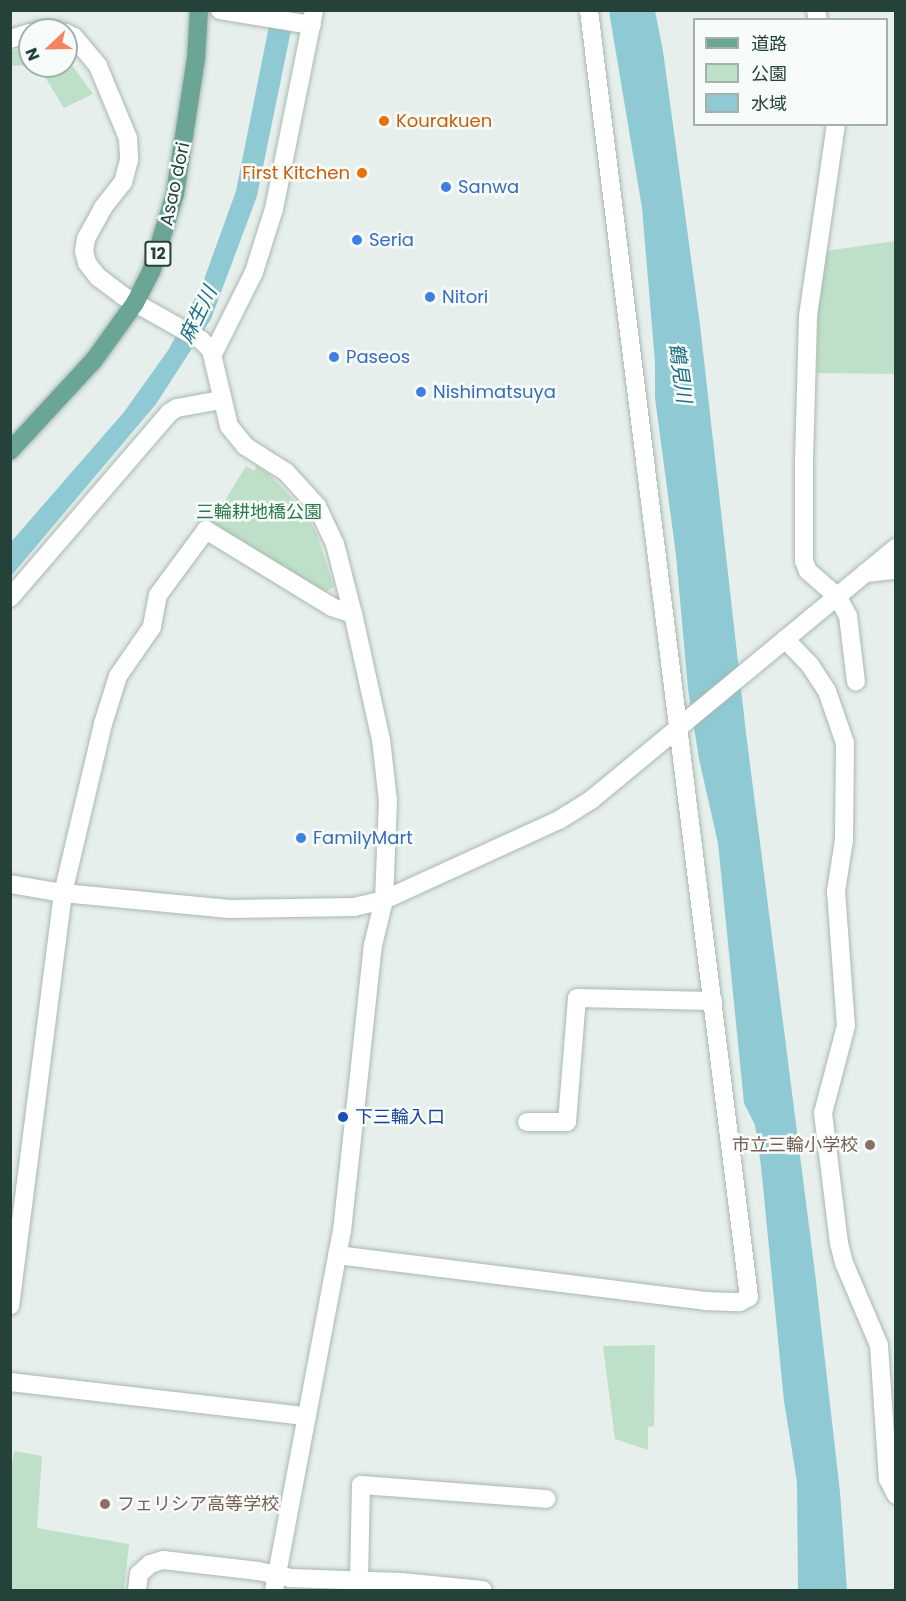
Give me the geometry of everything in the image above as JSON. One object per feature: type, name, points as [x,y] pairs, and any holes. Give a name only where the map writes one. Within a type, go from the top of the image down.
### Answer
[{"type":"main road","name":"Asao dori","points":[[10,451],[94,360],[135,303],[162,242],[175,194],[196,58],[199,10]]},
{"type":"street","points":[[212,352],[254,272],[274,209],[308,19],[220,10]]},
{"type":"street","points":[[337,1255],[705,1301],[740,1302],[749,1297],[682,727],[589,10]]},
{"type":"street","points":[[78,41],[98,66],[116,104],[128,138],[129,160],[123,182],[97,218],[86,239],[84,251],[87,263],[98,277],[135,303],[201,340],[212,352],[221,400],[229,426],[237,438],[286,472],[317,506],[335,544],[381,740],[387,801],[384,900],[373,945],[337,1255],[275,1582]]},
{"type":"street","points":[[836,126],[808,317],[804,561],[808,571],[837,596],[848,616],[856,682]]},
{"type":"street","points":[[10,598],[169,413],[177,408],[221,400]]},
{"type":"street","points":[[10,1306],[63,893],[103,724],[118,676],[152,627],[158,595],[206,530],[332,607],[353,614]]},
{"type":"street","points":[[10,884],[63,893],[229,909],[354,907],[384,900],[559,820],[624,776],[896,548]]},
{"type":"street","points":[[865,573],[896,570]]},
{"type":"street","points":[[785,639],[810,665],[827,691],[845,743],[844,840],[836,891],[846,1026],[823,1113],[839,1243],[844,1263],[879,1345],[888,1479],[896,1495]]},
{"type":"street","points":[[527,1122],[567,1122],[577,998],[713,1001]]},
{"type":"street","points":[[10,1382],[305,1416]]},
{"type":"street","points":[[359,1580],[361,1485],[546,1499]]},
{"type":"street","points":[[137,1590],[139,1574],[150,1564],[163,1560],[275,1582],[290,1578],[359,1580],[400,1586],[483,1590]]},
{"type":"green space","points":[[18,50],[18,66],[11,66],[11,51]]},
{"type":"green space","points":[[78,73],[93,94],[64,108],[45,78],[78,78]]},
{"type":"green space","points":[[895,241],[895,374],[817,373],[818,301],[826,251]]},
{"type":"green space","name":"三輪耕地橋公園","points":[[246,466],[254,471],[257,466],[271,476],[305,512],[317,534],[334,587],[325,592],[212,522]]},
{"type":"green space","points":[[655,1345],[654,1426],[648,1427],[648,1450],[615,1439],[603,1346]]},
{"type":"green space","points":[[14,1451],[42,1456],[37,1528],[129,1544],[124,1590],[11,1590],[10,1480]]},
{"type":"water","name":"麻生川","points":[[272,11],[295,11],[257,196],[211,319],[156,404],[11,576],[11,542],[124,412],[169,349],[202,285],[236,191]]},
{"type":"water","name":"鶴見川","points":[[609,11],[655,11],[663,51],[700,325],[746,733],[815,1273],[840,1492],[847,1590],[798,1590],[797,1482],[784,1401],[761,1166],[755,1125],[744,1103],[718,843],[699,759],[688,689],[676,555],[655,398],[655,362],[642,208]]},
{"type":"place","name":"Kourakuen","points":[[384,121]]},
{"type":"place","name":"First Kitchen","points":[[362,173]]},
{"type":"place","name":"Sanwa","points":[[446,187]]},
{"type":"place","name":"Seria","points":[[357,240]]},
{"type":"place","name":"Nitori","points":[[430,297]]},
{"type":"place","name":"Paseos","points":[[334,357]]},
{"type":"place","name":"Nishimatsuya","points":[[421,392]]},
{"type":"place","name":"FamilyMart","points":[[301,838]]},
{"type":"place","name":"下三輪入口","points":[[343,1117]]},
{"type":"place","name":"市立三輪小学校","points":[[870,1145]]},
{"type":"place","name":"フェリシア高等学校","points":[[105,1504]]}]
